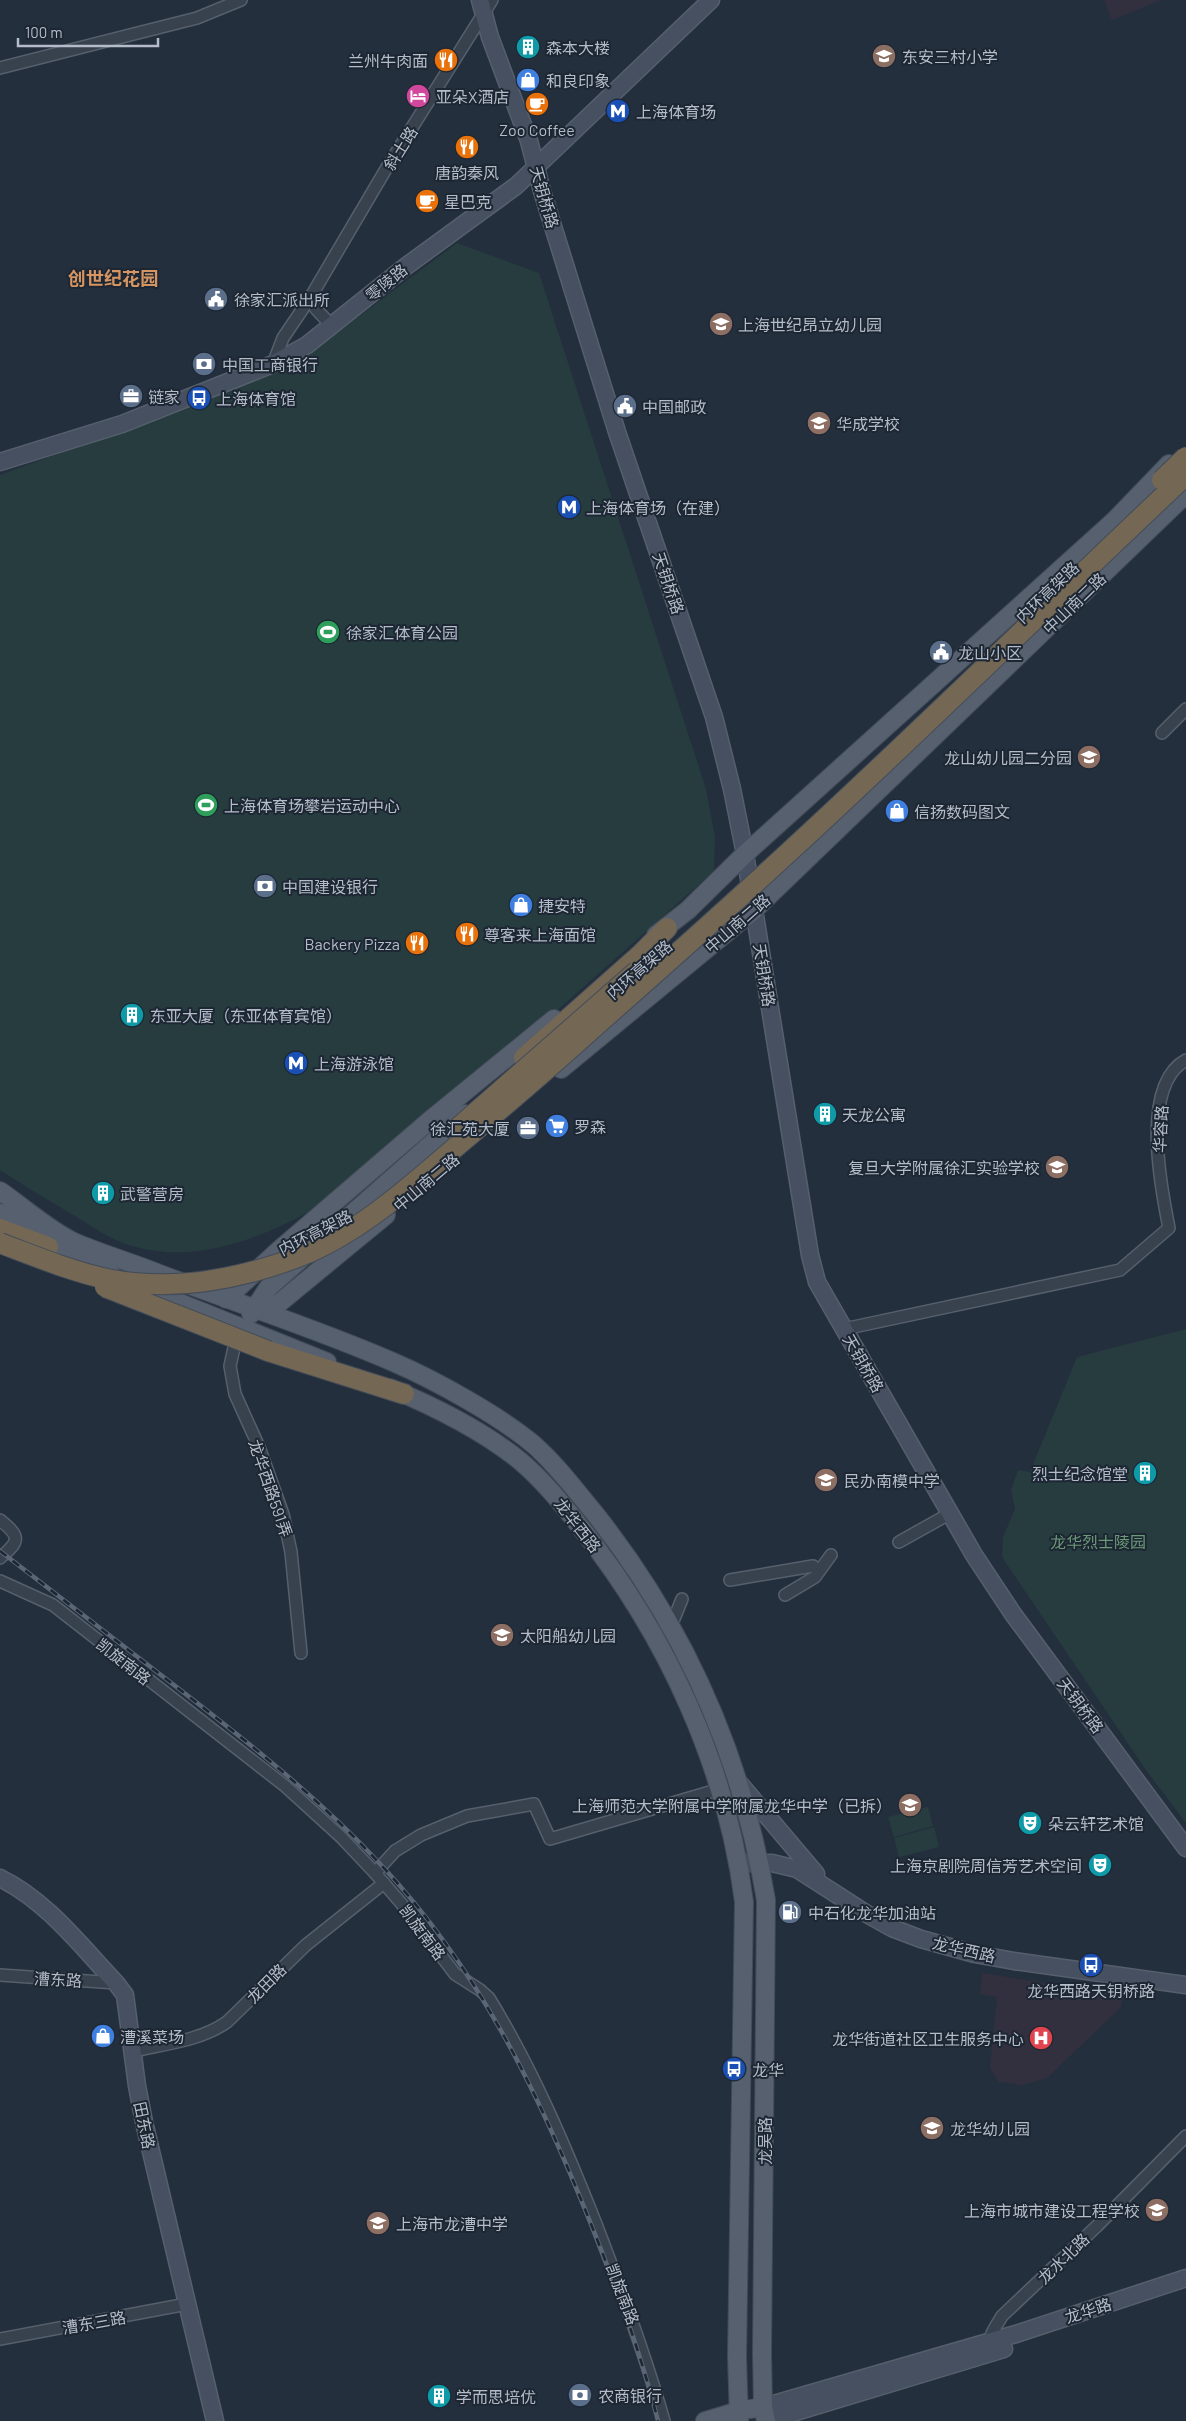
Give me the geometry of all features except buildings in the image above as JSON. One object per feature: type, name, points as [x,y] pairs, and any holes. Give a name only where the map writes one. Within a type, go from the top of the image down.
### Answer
[{"type":"highway","name":"内环高架路","points":[[0,1229],[79,1258],[139,1271],[168,1272],[220,1268],[278,1252],[330,1228],[390,1188],[788,840],[1186,457]]},
{"type":"highway","name":"内环高架路","points":[[0,1243],[78,1271],[131,1283],[198,1283],[220,1279],[288,1260],[334,1241],[355,1228],[398,1196],[551,1066],[783,858],[1186,475]]},
{"type":"highway","points":[[443,1141],[454,1122],[640,955],[667,928]]},
{"type":"highway","points":[[44,1260],[188,1321],[268,1351],[404,1394]]},
{"type":"main road","name":"中山南二路","points":[[226,1299],[279,1250],[429,1121],[565,1010],[637,946],[667,928],[745,854],[1114,521],[1186,448]]},
{"type":"main road","name":"中山南二路","points":[[254,1310],[278,1304],[310,1279],[521,1101],[754,910],[1186,494]]},
{"type":"main road","name":"中山南二路","points":[[239,1328],[254,1310],[268,1288],[403,1168],[649,956],[667,928]]},
{"type":"main road","points":[[0,1191],[71,1241],[254,1310]]},
{"type":"main road","points":[[0,1213],[109,1274],[239,1328]]},
{"type":"main road","name":"龙华西路","points":[[254,1310],[299,1325],[395,1363],[460,1396],[532,1444],[567,1479],[612,1536],[657,1600],[694,1669],[740,1784],[760,1862]]},
{"type":"main road","name":"龙华西路","points":[[239,1328],[293,1347],[404,1394],[489,1439],[520,1461],[552,1491],[594,1545],[638,1607],[700,1733],[720,1788],[739,1863]]},
{"type":"main road","name":"龙吴路","points":[[760,1862],[766,1900],[765,2416]]},
{"type":"main road","name":"龙吴路","points":[[738,2416],[744,1902],[739,1863]]},
{"type":"main road","points":[[705,2421],[738,2416],[765,2416]]},
{"type":"street","points":[[0,68],[198,18],[241,0]]},
{"type":"street","name":"零陵路","points":[[0,462],[122,424],[273,364],[307,345],[405,267],[516,186],[711,0]]},
{"type":"street","name":"天钥桥路","points":[[485,4],[490,37],[529,141],[618,432],[714,718],[732,790],[745,854],[810,1255],[817,1282],[949,1514],[1014,1614],[1186,1848]]},
{"type":"street","name":"斜土路","points":[[273,364],[283,338],[310,298],[485,4]]},
{"type":"street","points":[[310,298],[316,309],[332,326]]},
{"type":"street","points":[[1162,733],[1186,708]]},
{"type":"street","name":"华容路","points":[[844,1329],[1120,1270],[1169,1228],[1158,1176],[1159,1112],[1162,1092],[1170,1076],[1186,1060]]},
{"type":"street","name":"龙华西路591弄","points":[[239,1328],[230,1366],[235,1394],[259,1448],[283,1514],[291,1552],[301,1653]]},
{"type":"street","points":[[899,1542],[949,1514]]},
{"type":"street","points":[[0,1520],[13,1530],[16,1538],[13,1547],[0,1558]]},
{"type":"street","points":[[786,1595],[815,1577],[832,1556]]},
{"type":"street","points":[[730,1580],[813,1566]]},
{"type":"street","name":"凯旋南路","points":[[0,1581],[53,1606],[252,1759],[316,1813],[375,1872],[449,1968],[489,1998],[528,2067],[564,2143],[624,2297],[652,2378],[664,2421]]},
{"type":"street","points":[[671,1626],[682,1599]]},
{"type":"street","points":[[740,1784],[828,1887]]},
{"type":"street","points":[[375,1872],[407,1842],[468,1816],[534,1804],[550,1838],[720,1788]]},
{"type":"street","name":"龙华西路","points":[[739,1863],[783,1864],[798,1869],[892,1928],[921,1939],[975,1954],[1186,1985]]},
{"type":"street","name":"田东路","points":[[0,1878],[17,1887],[46,1909],[116,1982],[126,2001],[144,2122],[215,2421]]},
{"type":"street","name":"龙田路","points":[[133,2052],[201,2036],[216,2030],[227,2022],[306,1946],[384,1883]]},
{"type":"street","name":"漕东路","points":[[0,1976],[116,1982]]},
{"type":"street","name":"龙水北路","points":[[991,2348],[1002,2316],[1097,2226],[1186,2136]]},
{"type":"street","name":"龙华路","points":[[991,2348],[1186,2278]]},
{"type":"street","name":"龙华路","points":[[991,2348],[1019,2345],[1186,2289]]},
{"type":"street","name":"漕东三路","points":[[0,2339],[187,2304]]},
{"type":"street","points":[[765,2416],[991,2348]]},
{"type":"shaded area","points":[[1104,0],[1161,0],[1112,20]]},
{"type":"shaded area","name":"龙华街道社区卫生服务中心","points":[[982,1973],[1124,1996],[1120,2008],[1047,2078],[1022,2085],[999,2082],[990,2068],[997,1997],[980,1994]]},
{"type":"green space","name":"徐家汇体育公园","points":[[457,243],[539,273],[706,789],[715,837],[714,871],[534,1031],[307,1213],[266,1232],[222,1247],[200,1251],[177,1252],[155,1251],[132,1246],[102,1233],[0,1170],[0,475],[236,388],[310,353]]},
{"type":"green space","name":"龙华烈士陵园","points":[[1186,1329],[1186,1823],[1146,1770],[1002,1557],[1003,1537],[1015,1509],[1011,1490],[1018,1470],[1030,1472],[1077,1357]]},
{"type":"green space","points":[[928,1807],[933,1826],[894,1837],[888,1817]]},
{"type":"green space","points":[[934,1827],[939,1847],[899,1857],[894,1838]]},
{"type":"railway","points":[[0,1551],[235,1733],[311,1797],[382,1866],[417,1906],[449,1948],[503,2035],[550,2127],[591,2224],[619,2297],[644,2371],[658,2421]]},
{"type":"place","name":"森本大楼","points":[[528,47]]},
{"type":"place","name":"东安三村小学","points":[[884,56]]},
{"type":"place","name":"兰州牛肉面","points":[[446,60]]},
{"type":"place","name":"和良印象","points":[[528,80]]},
{"type":"place","name":"亚朵X酒店","points":[[418,96]]},
{"type":"place","name":"Zoo Coffee","points":[[537,104]]},
{"type":"place","name":"上海体育场","points":[[618,111]]},
{"type":"place","name":"唐韵秦风","points":[[467,147]]},
{"type":"place","name":"星巴克","points":[[427,201]]},
{"type":"place","name":"徐家汇派出所","points":[[216,299]]},
{"type":"place","name":"上海世纪昂立幼儿园","points":[[721,324]]},
{"type":"place","name":"中国工商银行","points":[[204,364]]},
{"type":"place","name":"链家","points":[[131,396]]},
{"type":"place","name":"上海体育馆","points":[[199,398]]},
{"type":"place","name":"中国邮政","points":[[625,406]]},
{"type":"place","name":"华成学校","points":[[819,423]]},
{"type":"place","name":"上海体育场（在建）","points":[[569,507]]},
{"type":"place","name":"徐家汇体育公园","points":[[328,632]]},
{"type":"place","name":"龙山小区","points":[[941,652]]},
{"type":"place","name":"龙山幼儿园二分园","points":[[1089,757]]},
{"type":"place","name":"上海体育场攀岩运动中心","points":[[206,805]]},
{"type":"place","name":"信扬数码图文","points":[[897,811]]},
{"type":"place","name":"中国建设银行","points":[[265,886]]},
{"type":"place","name":"捷安特","points":[[521,905]]},
{"type":"place","name":"尊客来上海面馆","points":[[467,934]]},
{"type":"place","name":"Backery Pizza","points":[[417,943]]},
{"type":"place","name":"东亚大厦（东亚体育宾馆）","points":[[132,1015]]},
{"type":"place","name":"上海游泳馆","points":[[296,1063]]},
{"type":"place","name":"天龙公寓","points":[[825,1114]]},
{"type":"place","name":"罗森","points":[[557,1126]]},
{"type":"place","name":"徐汇苑大厦","points":[[528,1128]]},
{"type":"place","name":"复旦大学附属徐汇实验学校","points":[[1057,1167]]},
{"type":"place","name":"武警营房","points":[[103,1193]]},
{"type":"place","name":"烈士纪念馆堂","points":[[1145,1473]]},
{"type":"place","name":"民办南模中学","points":[[826,1480]]},
{"type":"place","name":"太阳船幼儿园","points":[[502,1635]]},
{"type":"place","name":"上海师范大学附属中学附属龙华中学（已拆）","points":[[910,1805]]},
{"type":"place","name":"朵云轩艺术馆","points":[[1030,1823]]},
{"type":"place","name":"上海京剧院周信芳艺术空间","points":[[1100,1865]]},
{"type":"place","name":"中石化龙华加油站","points":[[790,1912]]},
{"type":"place","name":"龙华西路天钥桥路","points":[[1091,1965]]},
{"type":"place","name":"漕溪菜场","points":[[103,2036]]},
{"type":"place","name":"龙华街道社区卫生服务中心","points":[[1041,2038]]},
{"type":"place","name":"龙华","points":[[734,2069]]},
{"type":"place","name":"龙华幼儿园","points":[[932,2128]]},
{"type":"place","name":"上海市城市建设工程学校","points":[[1157,2210]]},
{"type":"place","name":"上海市龙漕中学","points":[[378,2223]]},
{"type":"place","name":"农商银行","points":[[580,2395]]},
{"type":"place","name":"学而思培优","points":[[439,2396]]},
{"type":"district","name":"创世纪花园","points":[[113,278]]}]
